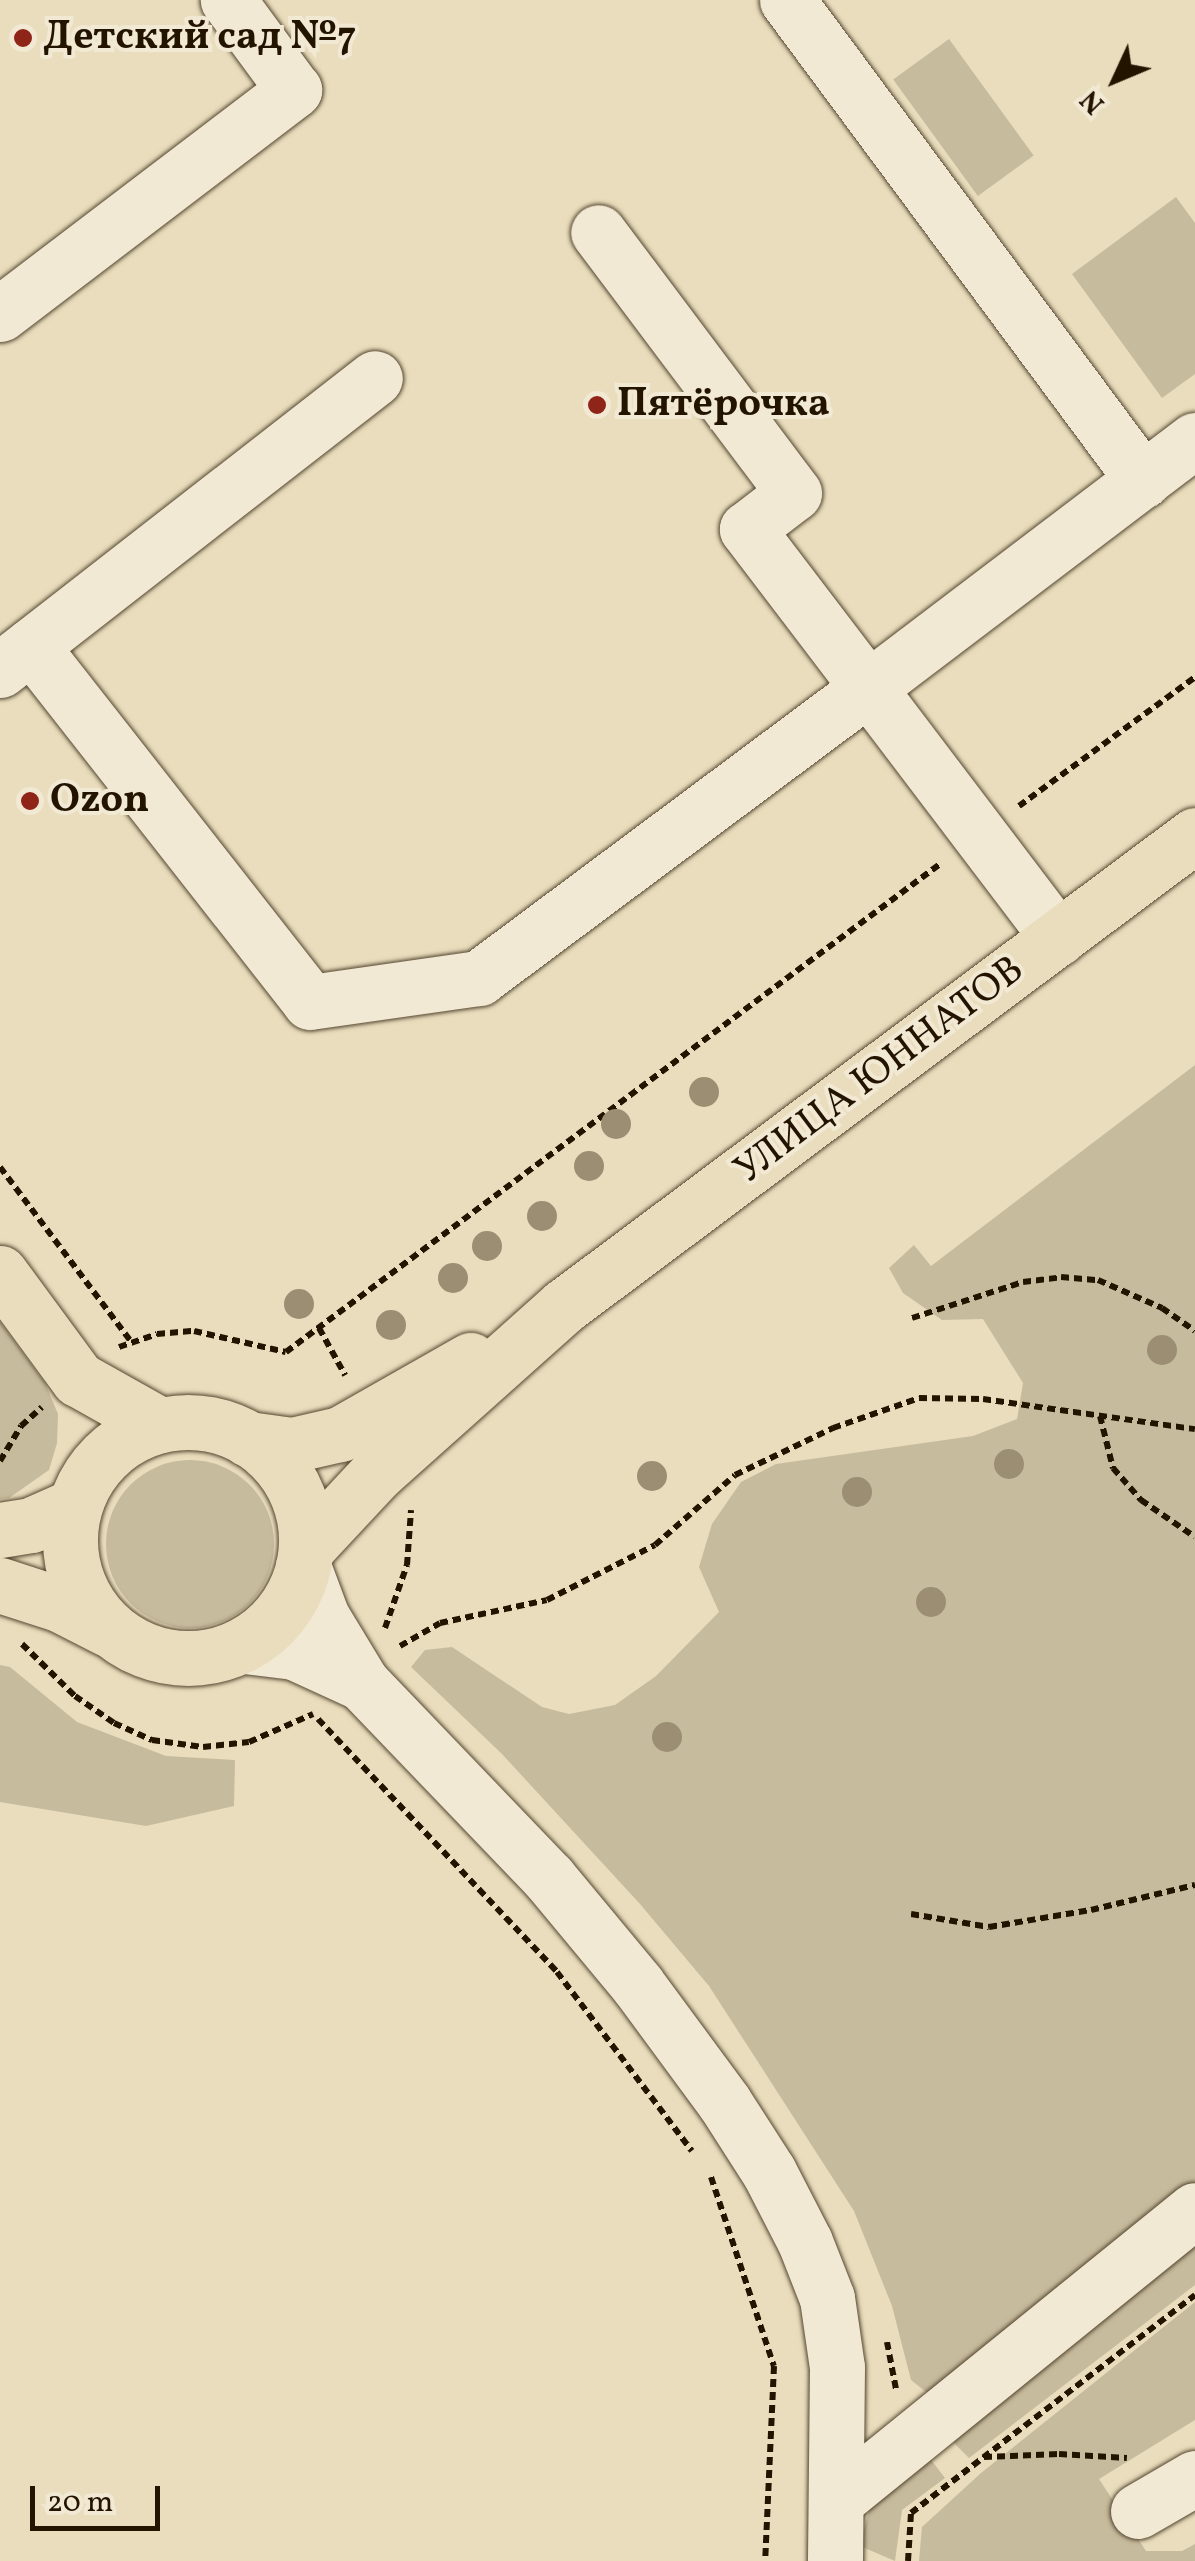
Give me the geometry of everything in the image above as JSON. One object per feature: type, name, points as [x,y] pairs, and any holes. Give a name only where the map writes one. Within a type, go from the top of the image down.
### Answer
[{"type":"main road","name":"УЛИЦА ЮННАТОВ","points":[[305,1557],[376,1474],[564,1306],[1195,835]]},
{"type":"main road","points":[[0,1273],[78,1379],[160,1426]]},
{"type":"main road","name":"УЛИЦА ЮННАТОВ","points":[[248,1439],[292,1445],[340,1434],[564,1306]]},
{"type":"main road","points":[[0,1530],[31,1525],[80,1491],[113,1447],[160,1426],[185,1421],[224,1427],[248,1439],[286,1473],[303,1509],[305,1557],[298,1587],[276,1620],[245,1646],[208,1658],[168,1658],[131,1645],[99,1621],[78,1588],[68,1550],[80,1491],[78,1379]]},
{"type":"main road","points":[[7,1609],[59,1604],[111,1630]]},
{"type":"street","points":[[0,314],[294,90],[228,0]]},
{"type":"street","points":[[787,0],[1142,480]]},
{"type":"street","points":[[598,232],[794,493],[747,529],[1058,938]]},
{"type":"street","points":[[376,378],[16,658],[310,1002],[479,978],[1195,440]]},
{"type":"street","points":[[305,1557],[322,1617],[362,1683],[549,1878],[659,2014],[769,2172],[805,2242],[827,2298],[837,2366],[835,2561]]},
{"type":"street","points":[[245,1646],[294,1652],[362,1683]]},
{"type":"street","points":[[838,2499],[1195,2210]]},
{"type":"street","points":[[1138,2511],[1195,2478]]},
{"type":"path","points":[[0,1461],[2,1451],[21,1426],[78,1379],[132,1343],[158,1334],[194,1331],[286,1352],[1195,677]]},
{"type":"path","points":[[0,1167],[132,1343]]},
{"type":"path","points":[[912,1318],[1023,1282],[1061,1278],[1098,1280],[1162,1308],[1195,1332]]},
{"type":"path","points":[[400,1646],[440,1624],[547,1600],[655,1545],[735,1475],[833,1428],[918,1398],[983,1399],[1195,1429]]},
{"type":"path","points":[[1100,1416],[1113,1468],[1141,1500],[1195,1536]]},
{"type":"path","points":[[7,1609],[36,1663],[114,1723],[152,1740],[203,1747],[249,1742],[313,1715],[492,1898],[557,1972],[710,2176],[774,2366],[765,2561]]},
{"type":"path","points":[[911,1914],[989,1927],[1091,1910],[1195,1884]]},
{"type":"path","points":[[908,2561],[911,2513],[1195,2295]]},
{"type":"path","points":[[982,2457],[1059,2454],[1128,2458]]},
{"type":"shaded area","points":[[949,39],[1034,155],[978,196],[893,80]]},
{"type":"shaded area","points":[[1176,197],[1195,223],[1195,374],[1162,398],[1072,274]]},
{"type":"shaded area","points":[[1195,1065],[1195,2183],[931,2396],[911,2380],[892,2306],[854,2211],[709,1986],[640,1904],[502,1754],[411,1667],[425,1650],[452,1647],[542,1707],[569,1714],[615,1705],[656,1676],[719,1612],[699,1567],[712,1524],[741,1482],[776,1464],[973,1436],[1017,1419],[1023,1383],[983,1319],[942,1320],[903,1293],[889,1268],[914,1245],[931,1266]]},
{"type":"shaded area","points":[[0,1322],[45,1383],[58,1414],[57,1443],[49,1470],[9,1498],[0,1499]]},
{"type":"shaded area","points":[[190,1460],[222,1466],[250,1484],[268,1512],[274,1544],[268,1576],[250,1604],[222,1622],[190,1628],[158,1622],[130,1604],[112,1576],[106,1544],[112,1512],[130,1484],[158,1466]]},
{"type":"shaded area","points":[[0,1665],[10,1667],[77,1722],[166,1756],[235,1760],[234,1806],[146,1826],[0,1802]]},
{"type":"shaded area","points":[[1195,2234],[1195,2285],[969,2458],[945,2434]]},
{"type":"shaded area","points":[[1195,2302],[1195,2420],[1099,2479],[1146,2551],[1182,2551],[1195,2544],[1195,2561],[919,2561],[922,2527],[981,2473]]},
{"type":"shaded area","points":[[925,2452],[945,2478],[902,2510],[895,2561],[860,2546],[869,2511],[886,2486]]},
{"type":"place","name":"Детский сад №7","points":[[23,38]]},
{"type":"place","name":"Пятёрочка","points":[[597,405]]},
{"type":"place","name":"Ozon","points":[[30,801]]}]
